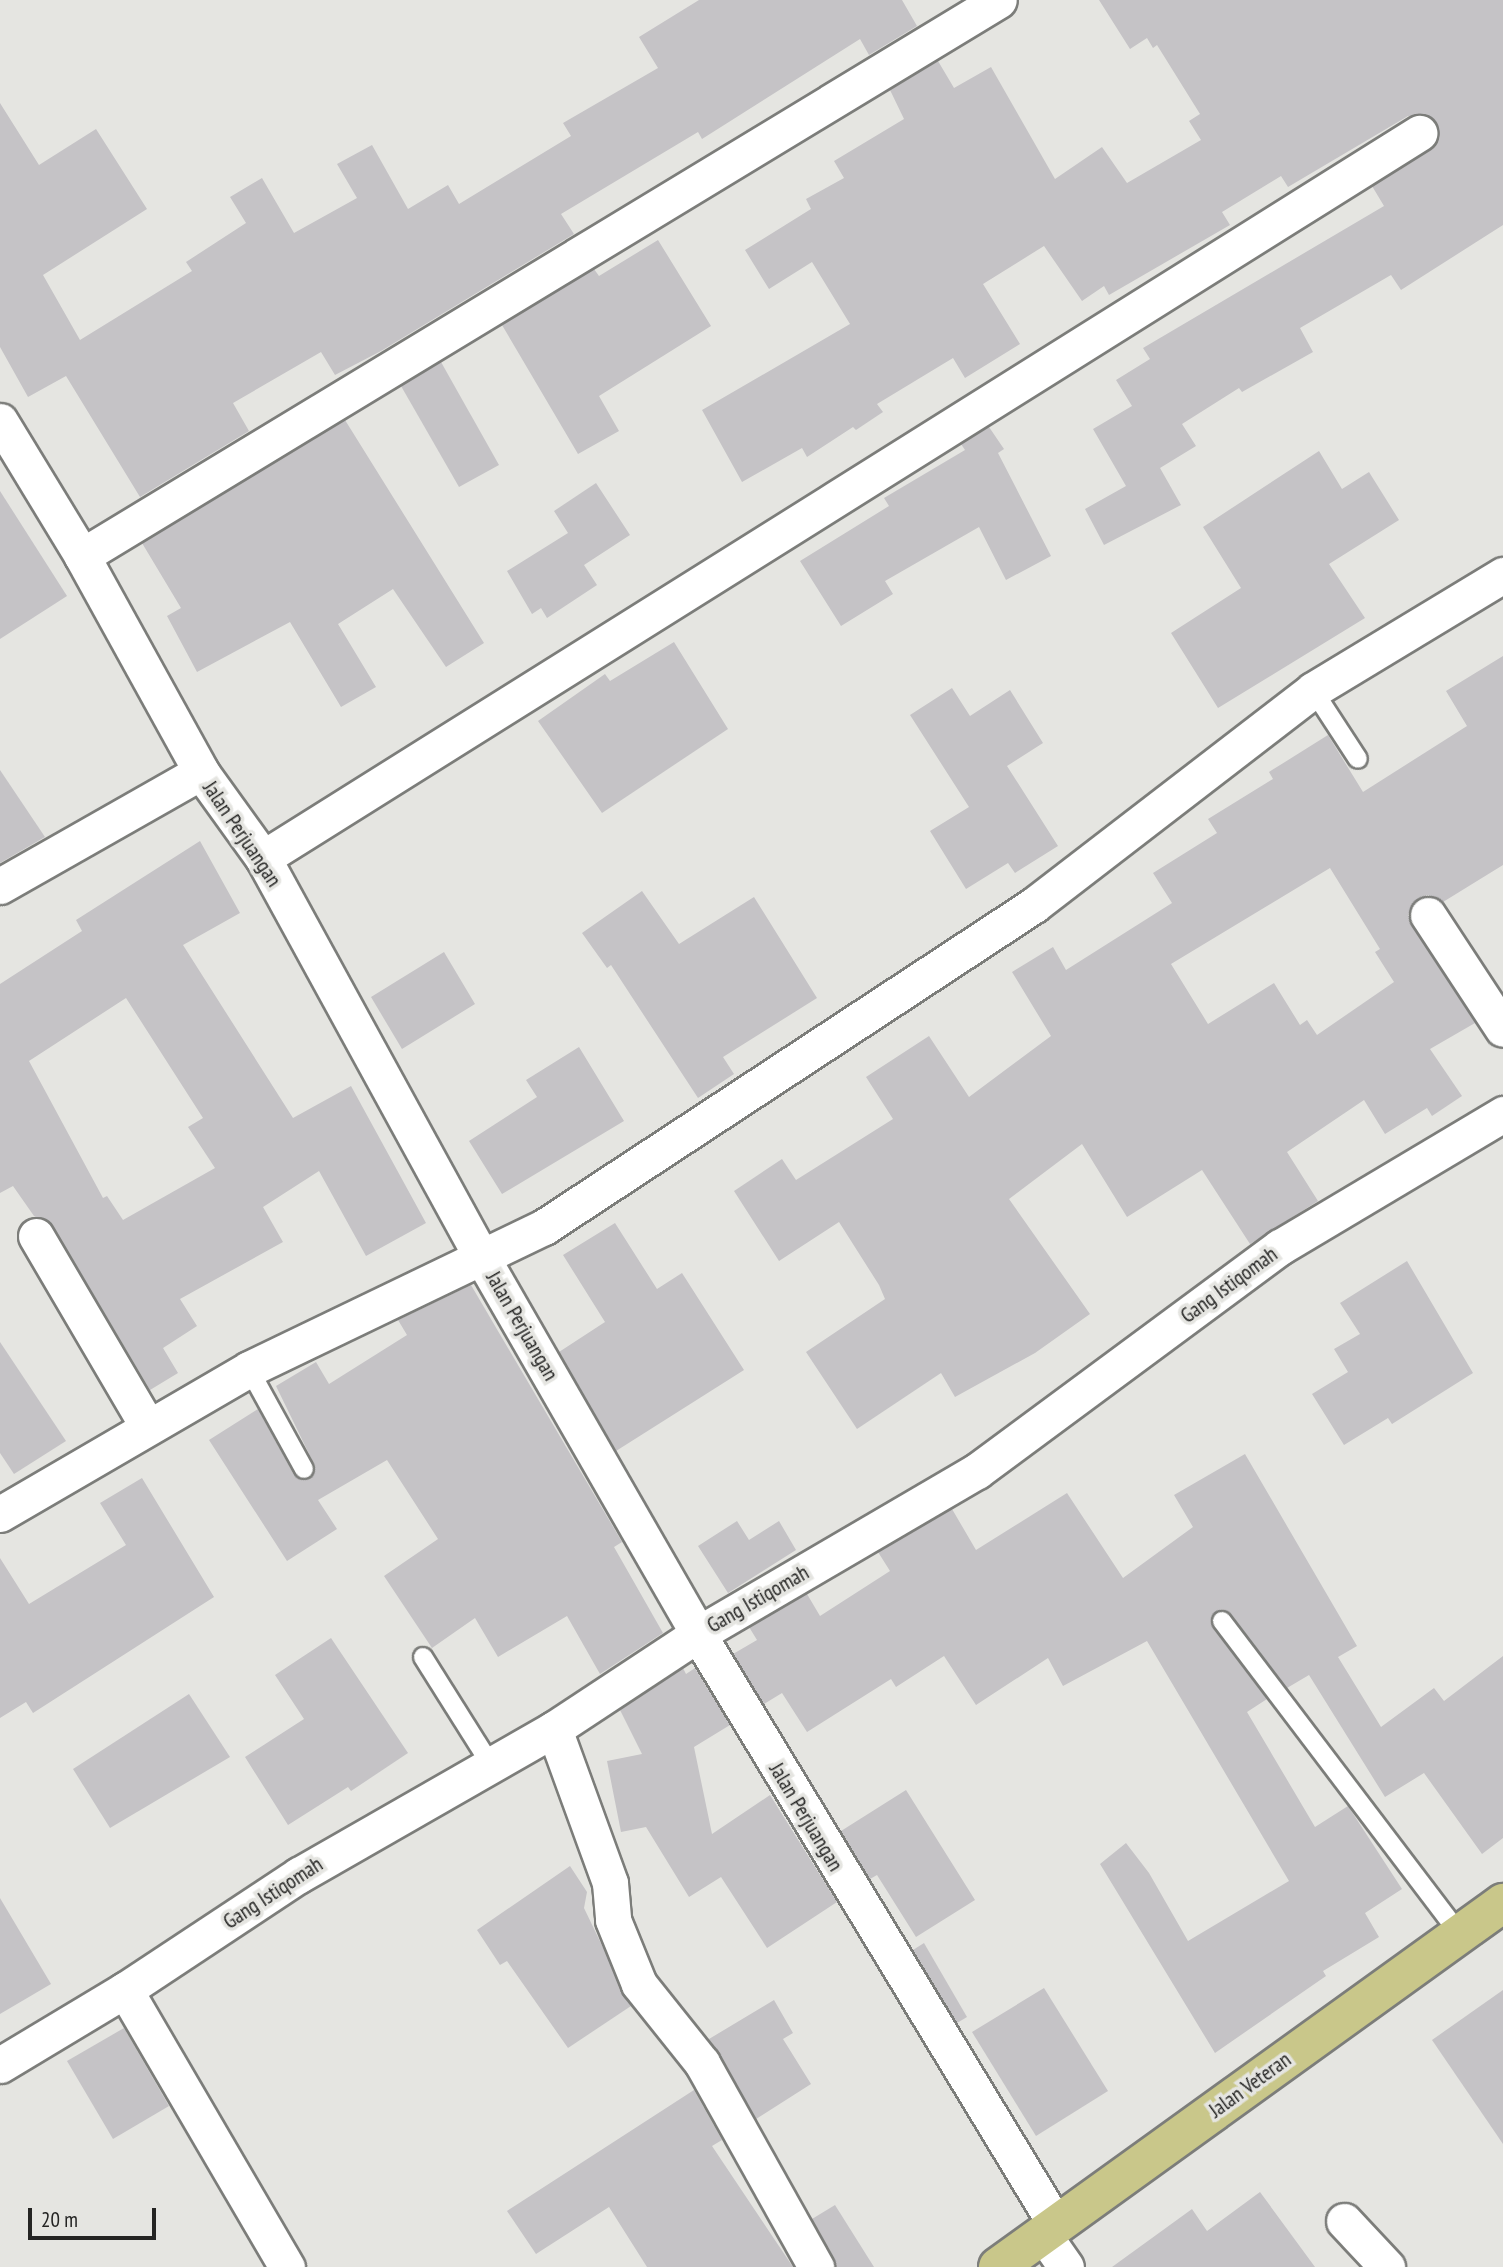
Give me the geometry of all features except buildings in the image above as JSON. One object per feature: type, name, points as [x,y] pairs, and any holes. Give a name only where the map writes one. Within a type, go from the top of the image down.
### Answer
[{"type":"main road","name":"Jalan Veteran","points":[[998,2267],[1503,1903]]},
{"type":"street","points":[[82,556],[999,0]]},
{"type":"street","points":[[263,858],[1419,133]]},
{"type":"street","name":"Jalan Perjuangan","points":[[0,421],[82,556],[201,772],[263,858],[481,1256],[698,1634],[1049,2230],[1066,2267]]},
{"type":"street","points":[[0,1514],[249,1368],[544,1227],[1034,905],[1313,690],[1503,575]]},
{"type":"street","points":[[0,886],[201,772]]},
{"type":"street","points":[[1427,915],[1503,1029]]},
{"type":"street","name":"Gang Istiqomah","points":[[0,2065],[125,1990],[299,1875],[554,1729],[698,1634],[977,1471],[1280,1247],[1503,1114]]},
{"type":"street","points":[[36,1236],[148,1427]]},
{"type":"street","points":[[554,1729],[610,1883],[613,1920],[639,1984],[702,2063],[816,2267]]},
{"type":"street","points":[[125,1990],[287,2267]]},
{"type":"street","points":[[1344,2221],[1387,2267]]},
{"type":"lane","points":[[1313,690],[1358,759]]},
{"type":"lane","points":[[249,1368],[304,1469]]},
{"type":"lane","points":[[1222,1621],[1460,1934]]},
{"type":"lane","points":[[423,1657],[491,1765]]}]
